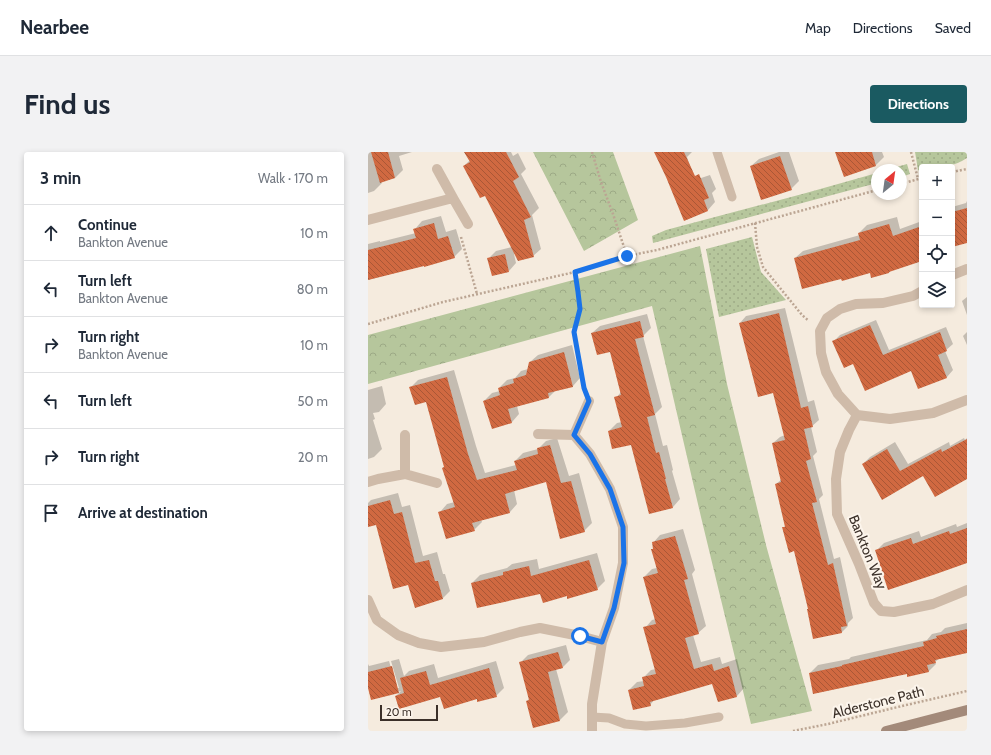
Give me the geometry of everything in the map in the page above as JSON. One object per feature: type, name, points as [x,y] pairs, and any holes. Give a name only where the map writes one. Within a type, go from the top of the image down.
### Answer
[{"type":"street","points":[[437,169],[468,224]]},
{"type":"street","points":[[368,220],[453,198]]},
{"type":"street","points":[[955,274],[967,270]]},
{"type":"street","points":[[919,292],[913,296],[883,303],[856,304],[840,309],[827,318],[820,332],[821,353],[826,372],[838,394],[858,415],[890,420],[933,413],[967,400]]},
{"type":"street","points":[[574,435],[589,401]]},
{"type":"street","name":"Bankton Way","points":[[858,415],[849,430],[840,452],[836,479],[837,514],[874,603],[881,611],[894,612],[933,604],[967,590]]},
{"type":"street","points":[[538,434],[574,435],[590,454],[610,489],[623,527],[624,563],[614,608],[602,642],[592,704],[592,731]]},
{"type":"street","points":[[405,435],[405,474]]},
{"type":"street","points":[[368,482],[405,474],[437,484]]},
{"type":"street","points":[[368,600],[376,620],[398,635],[419,643],[441,647],[484,642],[540,628],[602,642]]},
{"type":"street","points":[[886,731],[967,710]]},
{"type":"lane","points":[[718,152],[732,197]]},
{"type":"lane","points":[[592,717],[609,718],[625,724],[646,726],[685,723],[719,717]]},
{"type":"path","points":[[592,152],[627,256]]},
{"type":"path","points":[[907,182],[918,179],[911,152]]},
{"type":"path","points":[[955,171],[967,169]]},
{"type":"path","points":[[368,324],[443,302],[575,272],[627,256],[657,250],[871,192]]},
{"type":"path","points":[[755,223],[757,247],[763,267],[802,315],[820,332]]},
{"type":"path","points":[[468,224],[461,237],[477,294]]},
{"type":"path","points":[[575,272],[580,309],[574,332],[584,388],[589,401]]},
{"type":"path","name":"Alderstone Path","points":[[793,731],[967,691]]},
{"type":"green space","points":[[533,152],[613,152],[638,220],[584,251]]},
{"type":"green space","points":[[915,152],[967,152],[967,158],[956,164],[919,164],[918,170]]},
{"type":"green space","points":[[907,164],[910,174],[907,175]]},
{"type":"green space","points":[[871,175],[871,185],[653,243],[652,236],[666,230]]},
{"type":"green space","points":[[752,237],[761,272],[786,300],[719,317],[706,249]]},
{"type":"green space","points":[[700,246],[727,384],[766,545],[812,711],[751,724],[652,306],[368,384],[368,335]]},
{"type":"building","points":[[371,152],[388,152],[395,178],[380,183]]},
{"type":"building","points":[[464,152],[506,152],[519,177],[513,181],[531,217],[524,220],[534,257],[518,261],[485,196],[480,198],[463,166],[470,162]]},
{"type":"building","points":[[654,152],[684,152],[695,176],[699,174],[709,198],[704,200],[708,211],[684,221]]},
{"type":"building","points":[[835,152],[872,152],[875,164],[871,164],[871,168],[844,177]]},
{"type":"building","points":[[780,156],[792,190],[761,200],[750,166]]},
{"type":"building","points":[[967,208],[967,243],[955,246],[955,236],[955,211]]},
{"type":"building","points":[[434,223],[438,239],[448,236],[455,258],[368,280],[368,250],[416,238],[413,229]]},
{"type":"building","points":[[889,224],[893,236],[919,227],[919,262],[871,278],[870,273],[842,281],[841,279],[802,289],[794,258],[860,240],[858,233]]},
{"type":"building","points":[[505,254],[509,272],[492,276],[487,258]]},
{"type":"building","points":[[779,313],[801,408],[808,406],[813,427],[804,429],[811,459],[806,461],[817,502],[812,503],[828,565],[833,563],[847,626],[841,627],[842,633],[813,639],[808,609],[794,551],[789,553],[782,527],[785,527],[775,484],[781,482],[772,443],[785,440],[773,393],[758,397],[739,323]]},
{"type":"building","points":[[640,321],[644,337],[635,339],[655,415],[647,417],[656,453],[659,452],[673,508],[649,514],[631,445],[612,449],[608,431],[622,427],[614,397],[621,395],[610,352],[597,355],[591,333]]},
{"type":"building","points":[[870,325],[883,355],[940,332],[947,351],[938,355],[947,378],[918,389],[911,371],[865,391],[853,364],[844,368],[832,341]]},
{"type":"building","points":[[564,352],[573,387],[548,393],[549,398],[508,409],[512,423],[492,429],[483,401],[500,395],[498,388],[514,383],[513,379],[526,375],[529,362]]},
{"type":"building","points":[[447,377],[468,454],[477,480],[517,470],[514,461],[538,454],[537,448],[550,445],[561,483],[571,481],[585,532],[560,539],[546,482],[505,494],[510,513],[472,523],[475,531],[446,539],[438,512],[455,507],[442,468],[444,467],[426,402],[415,405],[409,387]]},
{"type":"building","points":[[967,439],[967,479],[935,497],[923,476],[882,500],[862,464],[887,449],[900,471],[941,449],[942,452]]},
{"type":"building","points":[[390,500],[394,514],[402,512],[415,563],[429,560],[435,581],[438,581],[443,599],[415,608],[408,585],[393,589],[376,525],[368,527],[368,506]]},
{"type":"building","points":[[967,528],[967,563],[888,590],[875,550],[911,538],[913,544],[949,531],[950,534]]},
{"type":"building","points":[[675,536],[688,579],[684,580],[699,634],[685,638],[694,669],[712,664],[714,671],[729,666],[737,697],[718,702],[712,684],[650,702],[651,706],[633,710],[628,690],[644,686],[642,677],[656,674],[643,627],[656,624],[643,577],[658,573],[651,549],[653,549],[652,542]]},
{"type":"building","points":[[589,560],[598,590],[567,599],[567,596],[543,603],[540,594],[477,608],[471,583],[503,575],[503,572],[529,566],[531,576]]},
{"type":"building","points":[[967,629],[967,653],[935,660],[936,663],[927,665],[929,672],[907,677],[907,674],[813,694],[809,673],[924,646],[923,642],[937,638],[936,636]]},
{"type":"building","points":[[558,652],[563,668],[548,672],[560,721],[533,728],[526,701],[529,700],[519,662]]},
{"type":"building","points":[[392,666],[399,693],[371,700],[368,688],[368,672]]},
{"type":"building","points":[[489,668],[497,697],[477,702],[477,699],[444,709],[440,697],[399,709],[395,696],[404,693],[400,678],[426,671],[430,685]]},
{"type":"route","points":[[580,636],[602,642],[614,608],[624,563],[623,527],[610,489],[590,454],[574,435],[589,401],[584,388],[574,332],[580,309],[575,272],[627,256]]}]
